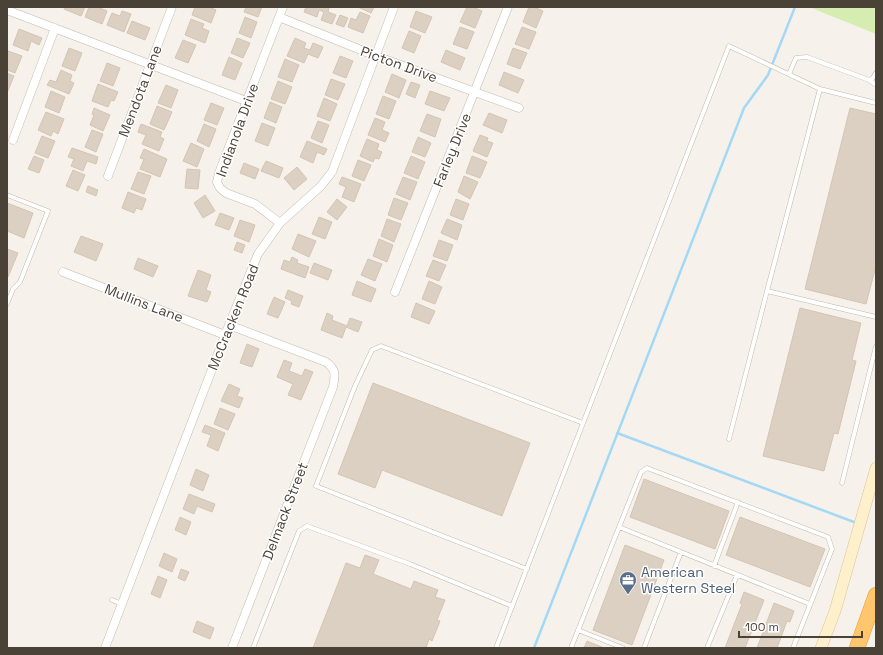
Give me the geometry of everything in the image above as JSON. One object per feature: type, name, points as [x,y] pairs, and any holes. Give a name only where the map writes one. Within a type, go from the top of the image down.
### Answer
[{"type":"highway","points":[[856,648],[876,596]]},
{"type":"main road","points":[[821,648],[835,611],[876,468]]},
{"type":"street","name":"Mendota Lane","points":[[108,176],[172,7]]},
{"type":"street","name":"Indianola Drive","points":[[280,223],[255,204],[226,193],[220,188],[218,182],[219,173],[283,7]]},
{"type":"street","name":"McCracken Road","points":[[105,648],[122,604],[154,510],[258,254],[280,223],[321,186],[332,172],[394,7]]},
{"type":"street","name":"Farley Drive","points":[[395,292],[508,7]]},
{"type":"street","points":[[7,10],[246,101]]},
{"type":"street","name":"Picton Drive","points":[[279,17],[376,56],[519,108]]},
{"type":"street","points":[[13,140],[54,28]]},
{"type":"street","name":"Mullins Lane","points":[[63,272],[225,335]]},
{"type":"street","name":"Delmack Street","points":[[229,326],[326,362],[332,366],[335,372],[333,387],[232,648]]},
{"type":"lane","points":[[496,648],[729,46],[820,89],[876,103]]},
{"type":"lane","points":[[789,74],[796,58],[807,57],[869,80],[876,86]]},
{"type":"lane","points":[[869,80],[872,79],[876,73]]},
{"type":"lane","points":[[729,439],[820,89]]},
{"type":"lane","points":[[7,195],[48,211],[20,282],[13,289],[7,304]]},
{"type":"lane","points":[[767,291],[876,317]]},
{"type":"lane","points":[[527,569],[316,486],[355,386],[372,350],[381,346],[583,423]]},
{"type":"lane","points":[[842,483],[876,346]]},
{"type":"lane","points":[[571,648],[641,472],[647,468],[828,536],[832,549],[793,648]]},
{"type":"lane","points":[[714,566],[738,502]]},
{"type":"lane","points":[[253,648],[299,531],[307,526],[410,564],[512,606]]},
{"type":"lane","points":[[619,527],[810,604]]},
{"type":"lane","points":[[644,648],[681,552]]},
{"type":"lane","points":[[708,648],[737,575]]},
{"type":"lane","points":[[112,600],[122,604]]},
{"type":"lane","points":[[578,630],[623,648]]},
{"type":"green space","points":[[809,7],[876,7],[876,34]]},
{"type":"building","points":[[65,7],[85,7],[81,16],[64,9]]},
{"type":"building","points":[[89,7],[98,7],[107,11],[102,24],[85,17]]},
{"type":"building","points":[[195,7],[209,7],[216,10],[211,23],[192,15]]},
{"type":"building","points":[[246,7],[262,7],[258,17],[244,12]]},
{"type":"building","points":[[306,7],[329,8],[328,12],[336,15],[332,24],[321,20],[324,12],[319,10],[317,17],[304,12]]},
{"type":"building","points":[[358,7],[374,7],[371,13]]},
{"type":"building","points":[[467,7],[473,7],[482,11],[475,28],[460,22]]},
{"type":"building","points":[[529,7],[534,7],[543,11],[536,28],[523,22]]},
{"type":"building","points":[[122,11],[131,14],[124,32],[107,25],[112,13],[120,16]]},
{"type":"building","points":[[416,11],[432,17],[425,33],[410,27]]},
{"type":"building","points":[[360,12],[370,16],[363,33],[348,27],[351,18],[356,20]]},
{"type":"building","points":[[340,15],[348,18],[344,27],[336,24]]},
{"type":"building","points":[[245,17],[257,22],[251,38],[239,33]]},
{"type":"building","points":[[191,19],[204,24],[202,28],[209,31],[205,43],[185,35]]},
{"type":"building","points":[[132,21],[150,28],[145,40],[127,33]]},
{"type":"building","points":[[460,27],[474,32],[467,49],[453,44]]},
{"type":"building","points":[[522,27],[536,32],[529,49],[515,44]]},
{"type":"building","points":[[19,29],[42,38],[39,45],[31,41],[28,51],[13,45]]},
{"type":"building","points":[[409,31],[421,36],[414,53],[402,48]]},
{"type":"building","points":[[237,38],[250,43],[243,58],[231,53]]},
{"type":"building","points":[[295,38],[306,43],[304,48],[310,50],[313,43],[323,47],[318,58],[308,54],[304,63],[287,56]]},
{"type":"building","points":[[183,40],[196,45],[188,63],[175,58]]},
{"type":"building","points":[[69,48],[82,53],[75,71],[62,66]]},
{"type":"building","points":[[513,48],[527,53],[520,69],[507,64]]},
{"type":"building","points":[[446,50],[465,58],[460,70],[441,62]]},
{"type":"building","points":[[8,51],[22,56],[15,73],[7,70]]},
{"type":"building","points":[[340,56],[353,61],[346,78],[333,73]]},
{"type":"building","points":[[229,57],[242,63],[235,80],[222,75]]},
{"type":"building","points":[[285,59],[299,65],[292,82],[278,77]]},
{"type":"building","points":[[107,63],[120,68],[113,86],[100,81]]},
{"type":"building","points":[[61,70],[72,75],[70,81],[74,83],[69,94],[47,85],[50,80],[56,82]]},
{"type":"building","points":[[504,72],[524,80],[518,93],[499,85]]},
{"type":"building","points":[[7,73],[14,76],[7,93]]},
{"type":"building","points":[[392,74],[406,80],[399,98],[385,92]]},
{"type":"building","points":[[331,79],[345,84],[338,100],[325,95]]},
{"type":"building","points":[[278,81],[292,87],[285,104],[271,99]]},
{"type":"building","points":[[411,82],[420,85],[415,98],[406,94]]},
{"type":"building","points":[[98,84],[118,92],[114,101],[111,100],[108,107],[92,101]]},
{"type":"building","points":[[166,85],[178,90],[171,108],[158,103]]},
{"type":"building","points":[[51,91],[65,97],[59,113],[45,107]]},
{"type":"building","points":[[430,91],[450,98],[444,111],[425,104]]},
{"type":"building","points":[[383,96],[396,101],[389,119],[376,114]]},
{"type":"building","points":[[324,98],[337,104],[330,121],[317,116]]},
{"type":"building","points":[[270,102],[282,107],[276,123],[264,118]]},
{"type":"building","points":[[211,103],[224,108],[217,125],[204,120]]},
{"type":"building","points":[[157,106],[172,112],[164,130],[150,124]]},
{"type":"building","points":[[94,108],[110,115],[103,131],[90,125],[94,115],[92,114]]},
{"type":"building","points":[[850,108],[876,114],[876,266],[866,304],[805,289]]},
{"type":"building","points":[[46,112],[64,119],[58,134],[53,131],[51,136],[38,130]]},
{"type":"building","points":[[489,113],[507,120],[502,133],[483,125]]},
{"type":"building","points":[[427,114],[441,119],[435,137],[420,131]]},
{"type":"building","points":[[375,118],[385,122],[382,130],[389,133],[385,142],[368,135]]},
{"type":"building","points":[[318,121],[329,125],[322,143],[311,138]]},
{"type":"building","points":[[262,123],[275,128],[268,146],[255,141]]},
{"type":"building","points":[[141,124],[162,132],[160,137],[164,139],[159,151],[142,144],[146,135],[138,132]]},
{"type":"building","points":[[204,124],[216,129],[209,147],[197,141]]},
{"type":"building","points":[[92,130],[103,134],[96,152],[85,147]]},
{"type":"building","points":[[480,135],[488,138],[487,141],[493,143],[487,157],[473,151]]},
{"type":"building","points":[[42,136],[55,141],[48,158],[35,153]]},
{"type":"building","points":[[418,137],[431,143],[425,157],[412,152]]},
{"type":"building","points":[[367,139],[379,144],[377,150],[382,152],[379,159],[375,158],[373,162],[360,156]]},
{"type":"building","points":[[307,141],[327,149],[324,155],[317,152],[313,163],[300,157]]},
{"type":"building","points":[[191,143],[204,149],[197,167],[183,161]]},
{"type":"building","points":[[72,148],[98,157],[96,164],[87,161],[83,171],[71,166],[74,159],[68,157]]},
{"type":"building","points":[[144,149],[167,159],[160,177],[140,169],[144,159],[140,158]]},
{"type":"building","points":[[34,156],[44,160],[39,173],[28,169]]},
{"type":"building","points":[[411,156],[425,162],[418,179],[404,173]]},
{"type":"building","points":[[472,156],[487,162],[480,178],[466,173]]},
{"type":"building","points":[[358,160],[371,165],[364,181],[352,176]]},
{"type":"building","points":[[266,161],[283,168],[279,178],[261,171]]},
{"type":"building","points":[[244,163],[259,169],[255,179],[240,173]]},
{"type":"building","points":[[297,167],[307,179],[294,190],[284,178]]},
{"type":"building","points":[[187,169],[200,170],[198,189],[185,188]]},
{"type":"building","points":[[73,170],[85,175],[78,191],[66,186]]},
{"type":"building","points":[[138,172],[151,176],[144,194],[131,189]]},
{"type":"building","points":[[464,176],[478,182],[470,199],[458,192]]},
{"type":"building","points":[[342,177],[361,184],[354,202],[342,197],[346,187],[339,184]]},
{"type":"building","points":[[403,177],[417,182],[410,200],[396,194]]},
{"type":"building","points":[[88,186],[98,190],[96,196],[86,192]]},
{"type":"building","points":[[128,192],[146,199],[142,210],[136,208],[134,213],[122,208]]},
{"type":"building","points":[[205,195],[215,211],[203,218],[194,203]]},
{"type":"building","points":[[394,198],[408,203],[401,220],[388,215]]},
{"type":"building","points":[[337,199],[347,207],[337,220],[327,212]]},
{"type":"building","points":[[456,199],[469,204],[463,220],[450,215]]},
{"type":"building","points":[[7,203],[33,213],[24,238],[7,231]]},
{"type":"building","points":[[220,213],[234,218],[229,230],[215,225]]},
{"type":"building","points":[[319,217],[332,222],[325,239],[312,234]]},
{"type":"building","points":[[387,219],[401,224],[394,242],[381,236]]},
{"type":"building","points":[[447,219],[462,225],[457,240],[441,233]]},
{"type":"building","points":[[240,220],[255,225],[249,242],[234,236]]},
{"type":"building","points":[[298,234],[316,241],[309,257],[292,249]]},
{"type":"building","points":[[81,236],[103,244],[96,261],[74,252]]},
{"type":"building","points":[[379,239],[393,245],[387,262],[373,256]]},
{"type":"building","points":[[439,240],[453,245],[447,261],[433,256]]},
{"type":"building","points":[[237,242],[245,245],[242,253],[234,250]]},
{"type":"building","points":[[7,249],[18,253],[8,277],[7,277]]},
{"type":"building","points":[[292,257],[298,260],[297,263],[309,267],[305,278],[281,269],[284,260],[290,262]]},
{"type":"building","points":[[138,258],[158,266],[153,277],[134,269]]},
{"type":"building","points":[[368,259],[382,264],[375,281],[361,275]]},
{"type":"building","points":[[433,260],[446,265],[439,281],[426,276]]},
{"type":"building","points":[[314,263],[332,270],[328,280],[310,273]]},
{"type":"building","points":[[198,270],[211,275],[206,290],[211,292],[207,302],[188,296]]},
{"type":"building","points":[[357,281],[376,289],[371,302],[352,295]]},
{"type":"building","points":[[429,281],[442,287],[435,304],[422,299]]},
{"type":"building","points":[[288,290],[303,296],[299,307],[291,304],[292,301],[285,298]]},
{"type":"building","points":[[274,297],[285,302],[278,318],[267,314]]},
{"type":"building","points":[[416,303],[435,311],[429,324],[411,317]]},
{"type":"building","points":[[800,308],[861,323],[852,360],[856,361],[838,434],[834,433],[824,471],[763,456]]},
{"type":"building","points":[[327,313],[333,316],[332,320],[347,326],[350,318],[362,322],[358,332],[346,327],[342,338],[321,330]]},
{"type":"building","points":[[247,344],[259,349],[252,367],[240,363]]},
{"type":"building","points":[[284,360],[292,363],[289,371],[302,376],[305,369],[313,372],[301,400],[288,395],[293,384],[277,377]]},
{"type":"building","points":[[373,383],[530,443],[502,516],[382,470],[375,488],[338,474]]},
{"type":"building","points":[[229,384],[240,389],[237,396],[243,398],[239,408],[221,401]]},
{"type":"building","points":[[220,408],[235,414],[228,430],[214,424]]},
{"type":"building","points":[[205,425],[225,433],[218,451],[207,446],[211,435],[202,432]]},
{"type":"building","points":[[196,469],[209,475],[203,491],[190,485]]},
{"type":"building","points":[[644,479],[729,511],[715,549],[630,517]]},
{"type":"building","points":[[189,494],[215,504],[212,512],[197,506],[194,514],[183,509]]},
{"type":"building","points":[[180,517],[191,522],[186,535],[175,530]]},
{"type":"building","points":[[740,517],[825,549],[810,587],[726,555]]},
{"type":"building","name":"American Western Steel","points":[[625,545],[664,560],[632,645],[593,630]]},
{"type":"building","points":[[164,553],[177,559],[172,572],[159,566]]},
{"type":"building","points":[[365,555],[379,560],[373,574],[411,589],[414,581],[438,590],[435,597],[445,600],[437,620],[440,621],[432,641],[429,639],[426,648],[313,648],[346,563],[360,568]]},
{"type":"building","points":[[181,569],[189,572],[185,581],[178,578]]},
{"type":"building","points":[[158,576],[167,580],[160,598],[151,594]]},
{"type":"building","points":[[744,592],[764,600],[745,648],[725,648],[742,604],[740,603]]},
{"type":"building","points":[[774,603],[794,611],[790,622],[787,621],[777,648],[757,648]]},
{"type":"building","points":[[197,621],[214,628],[210,639],[193,632]]},
{"type":"building","points":[[587,641],[604,648],[584,648]]},
{"type":"waterway","points":[[534,648],[744,108],[768,75],[795,7]]},
{"type":"waterway","points":[[617,433],[854,522]]},
{"type":"place","name":"American Western Steel","points":[[628,595]]}]
